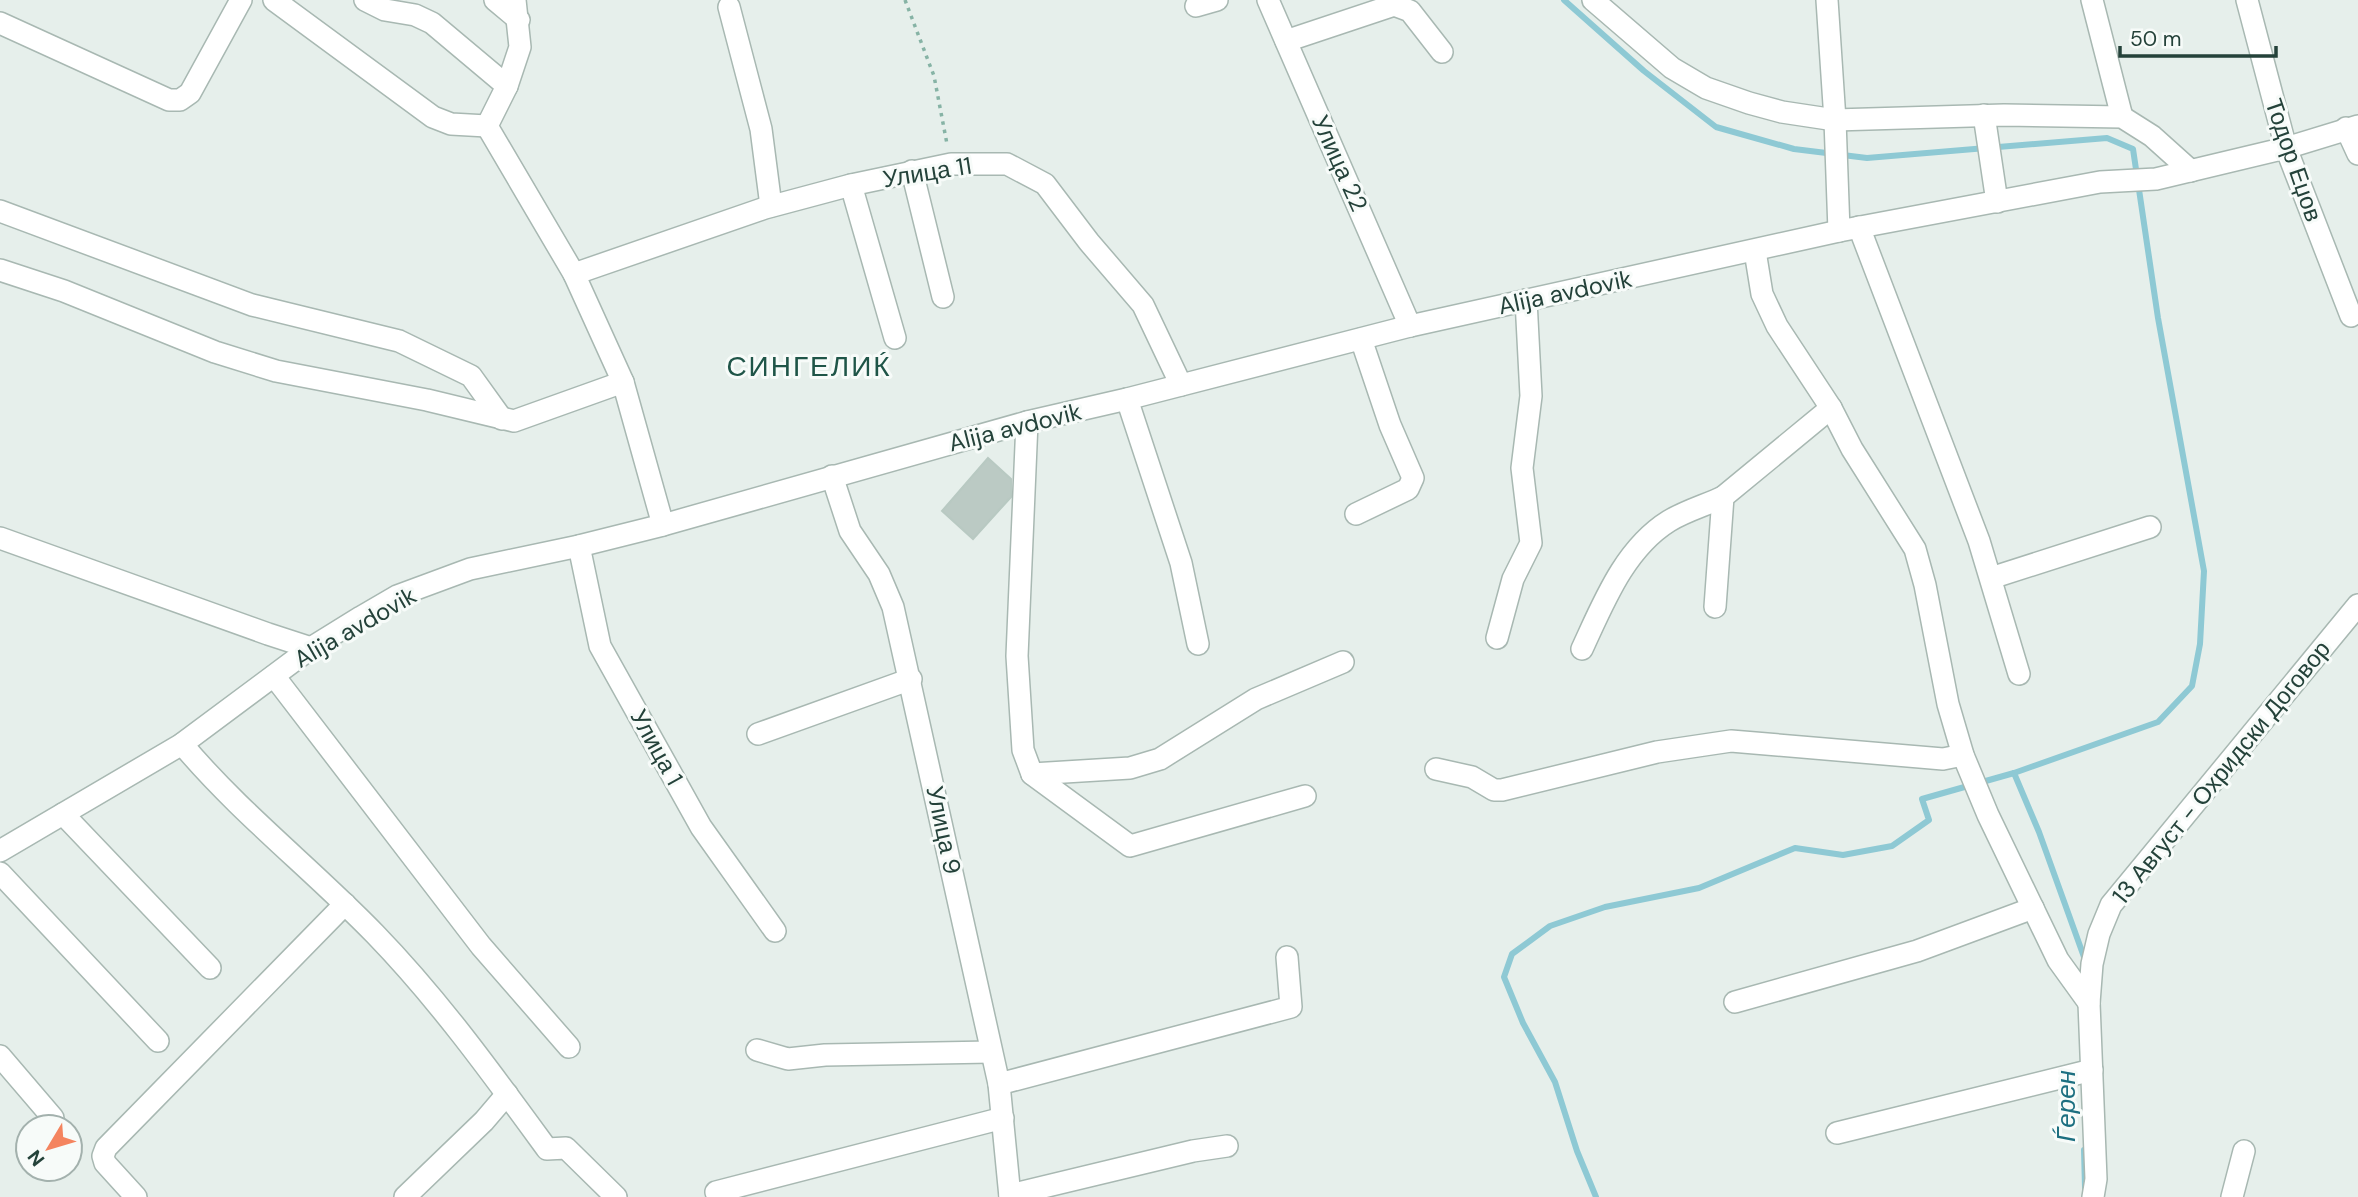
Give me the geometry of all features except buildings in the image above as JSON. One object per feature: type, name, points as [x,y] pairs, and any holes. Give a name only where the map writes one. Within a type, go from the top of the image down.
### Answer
[{"type":"street","points":[[0,23],[49,43],[169,100],[180,100],[190,93],[241,0]]},
{"type":"street","points":[[274,0],[433,117],[451,124],[487,126]]},
{"type":"street","points":[[365,0],[385,10],[415,15],[432,23],[507,86]]},
{"type":"street","points":[[487,126],[507,86],[520,47],[517,10],[495,0]]},
{"type":"street","points":[[1196,6],[1217,0]]},
{"type":"street","name":"Улица 22","points":[[1268,0],[1410,326]]},
{"type":"street","points":[[1593,0],[1672,68],[1706,88],[1835,130],[1985,121],[2122,117],[2152,136],[2191,171],[2286,148],[2352,127],[2358,154]]},
{"type":"street","points":[[1827,0],[1838,182],[1849,229],[1991,578],[2019,674]]},
{"type":"street","points":[[2092,0],[2122,117]]},
{"type":"street","name":"Тодор Еџов","points":[[2247,0],[2286,148],[2351,316]]},
{"type":"street","points":[[1286,41],[1394,5],[1410,10],[1442,52]]},
{"type":"street","points":[[729,7],[761,129],[771,206]]},
{"type":"street","points":[[1985,121],[1997,202]]},
{"type":"street","points":[[487,126],[574,274],[623,382],[663,525]]},
{"type":"street","name":"Улица 11","points":[[574,274],[771,206],[851,185],[951,163],[1007,164],[1045,184],[1089,243],[1143,305],[1181,385]]},
{"type":"street","name":"Alija avdovik","points":[[0,851],[182,744],[311,648],[397,596],[470,569],[663,525],[1027,422],[1410,326],[1849,229],[2101,182],[2156,179],[2191,171]]},
{"type":"street","points":[[912,172],[943,297]]},
{"type":"street","points":[[851,185],[895,338]]},
{"type":"street","points":[[0,211],[252,304],[399,341],[471,376],[502,419]]},
{"type":"street","points":[[1755,251],[1762,293],[1768,310],[1831,408],[1852,449],[1914,549],[1926,585],[1948,704],[1967,764],[1988,815],[2058,960],[2089,1003]]},
{"type":"street","points":[[0,270],[64,291],[215,352],[276,371],[426,400],[502,419],[514,421],[623,382]]},
{"type":"street","points":[[1497,638],[1513,579],[1531,543],[1522,468],[1531,396],[1526,300]]},
{"type":"street","points":[[1356,513],[1408,489],[1413,478],[1390,425],[1360,339]]},
{"type":"street","points":[[1127,399],[1181,563],[1198,644]]},
{"type":"street","points":[[1583,649],[1612,583],[1645,542],[1669,522],[1723,497],[1831,408]]},
{"type":"street","points":[[1027,422],[1017,656],[1023,750],[1032,774],[1129,846],[1305,796]]},
{"type":"street","name":"Улица 9","points":[[832,476],[850,531],[879,574],[893,607],[911,679],[999,1084],[1010,1196]]},
{"type":"street","points":[[1715,607],[1723,497]]},
{"type":"street","points":[[1991,578],[2150,527]]},
{"type":"street","points":[[0,538],[311,648]]},
{"type":"street","name":"Улица 1","points":[[579,546],[600,646],[701,827],[775,930]]},
{"type":"street","name":"13 Август - Охридски Договор","points":[[2094,1197],[2096,1180],[2089,1003],[2092,964],[2099,934],[2111,905],[2358,605]]},
{"type":"street","points":[[1032,774],[1130,768],[1160,759],[1256,699],[1343,662]]},
{"type":"street","points":[[274,676],[481,946],[569,1047]]},
{"type":"street","points":[[758,734],[911,679]]},
{"type":"street","points":[[1436,769],[1472,777],[1494,789],[1502,790],[1657,751],[1731,741],[1943,759],[1967,764]]},
{"type":"street","points":[[182,744],[213,781],[345,904],[432,996],[547,1149],[566,1147],[616,1197]]},
{"type":"street","points":[[63,814],[210,968]]},
{"type":"street","points":[[0,873],[158,1041]]},
{"type":"street","points":[[136,1197],[105,1163],[103,1156],[106,1148],[345,904]]},
{"type":"street","points":[[1735,1002],[1917,951],[2033,908]]},
{"type":"street","points":[[999,1084],[1291,1007],[1287,957]]},
{"type":"street","points":[[757,1050],[788,1059],[825,1055],[991,1052]]},
{"type":"street","points":[[0,1056],[49,1113]]},
{"type":"street","points":[[1837,1133],[2092,1070]]},
{"type":"street","points":[[405,1197],[484,1121],[507,1094]]},
{"type":"street","points":[[718,1197],[716,1192],[1003,1118]]},
{"type":"street","points":[[1010,1196],[1193,1151],[1227,1146]]},
{"type":"street","points":[[2232,1197],[2244,1151]]},
{"type":"path","points":[[905,0],[934,76],[951,163]]},
{"type":"waterway","points":[[1564,0],[1644,71],[1716,127],[1794,149],[1867,158],[2107,138],[2133,149],[2158,318],[2204,571],[2200,644],[2192,686],[2158,722],[2014,773],[1922,799],[1929,820],[1892,846],[1843,855],[1795,848],[1699,888],[1605,907],[1550,926],[1512,954],[1504,977],[1523,1023],[1555,1082],[1577,1151],[1596,1197]]},
{"type":"waterway","points":[[2014,773],[2039,832],[2084,957]]},
{"type":"waterway","name":"Ѓерен","points":[[2084,1150],[2085,1188]]},
{"type":"district","name":"СИНГЕЛИЌ","points":[[809,366]]}]
